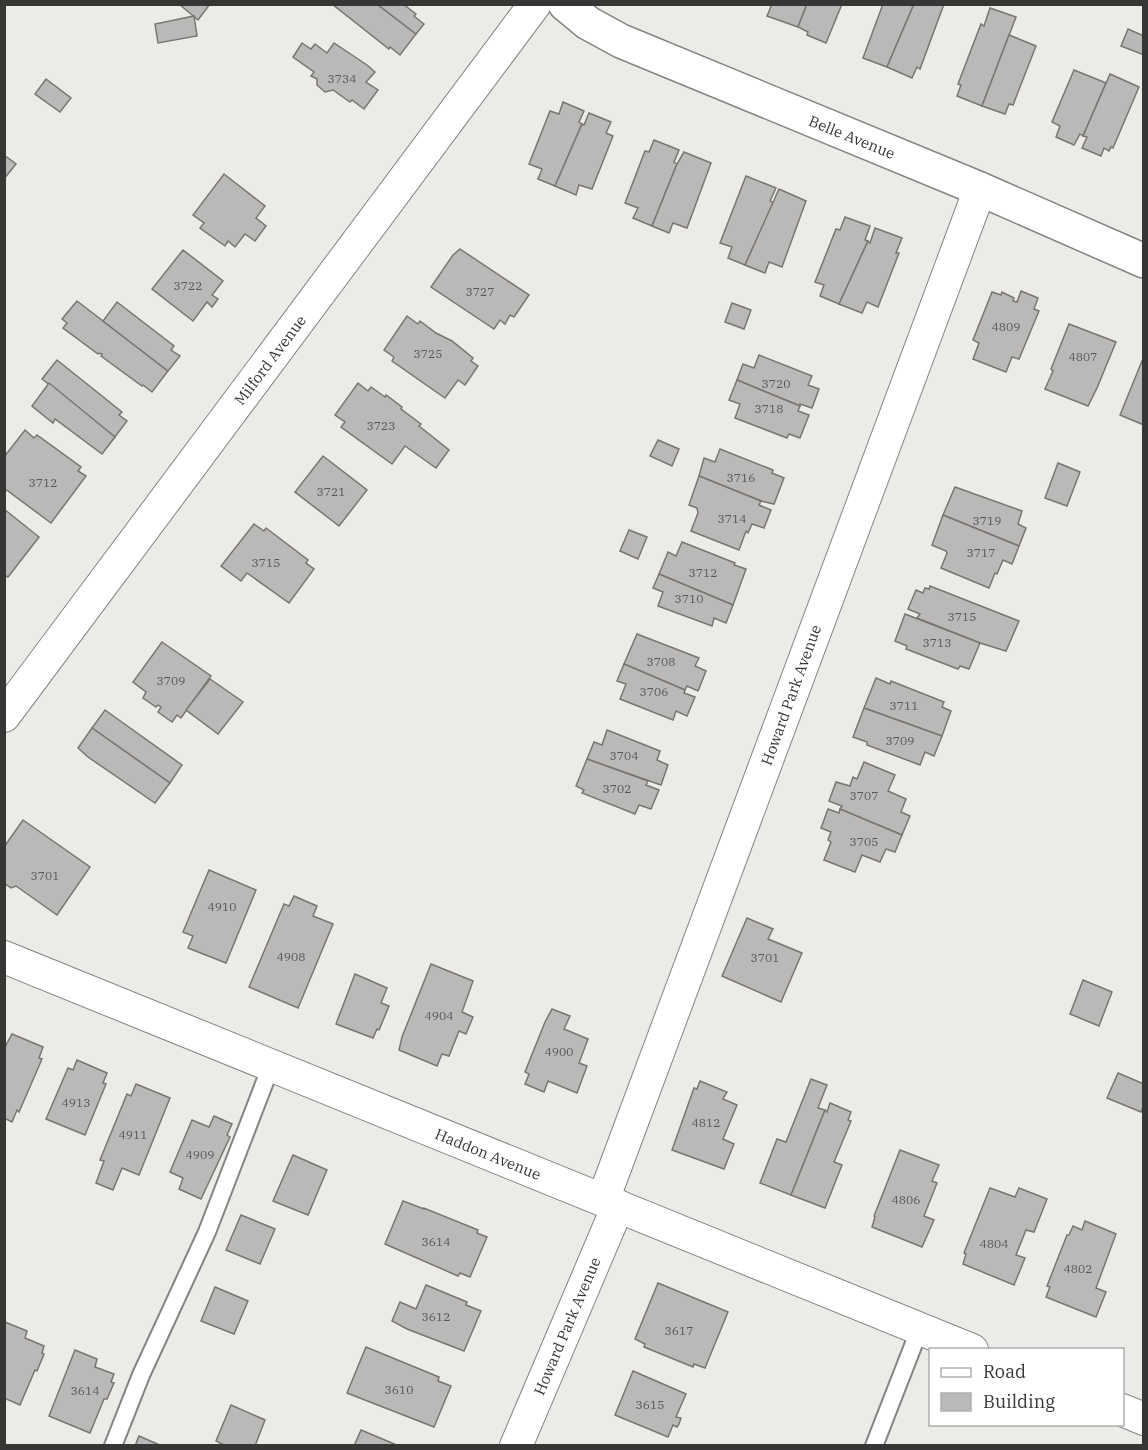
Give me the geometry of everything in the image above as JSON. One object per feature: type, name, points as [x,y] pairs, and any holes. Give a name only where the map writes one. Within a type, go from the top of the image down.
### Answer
[{"type":"street","name":"Milford Avenue","points":[[4,716],[535,4]]},
{"type":"street","name":"Belle Avenue","points":[[565,4],[588,23],[621,41],[1143,259]]},
{"type":"street","name":"Howard Park Avenue","points":[[516,1446],[610,1203],[980,189]]},
{"type":"street","name":"Haddon Avenue","points":[[4,957],[967,1348]]},
{"type":"street","points":[[1124,1411],[1143,1419]]},
{"type":"lane","points":[[113,1446],[141,1375],[207,1232],[271,1066]]},
{"type":"lane","points":[[874,1446],[920,1328]]},
{"type":"building","points":[[179,4],[210,4],[198,20]]},
{"type":"building","points":[[332,4],[377,4],[416,34],[400,55]]},
{"type":"building","points":[[377,4],[403,4],[424,24],[416,34]]},
{"type":"building","points":[[772,4],[807,4],[798,27],[767,16]]},
{"type":"building","points":[[807,4],[842,4],[826,43],[807,35],[808,32],[798,27]]},
{"type":"building","points":[[883,4],[914,4],[887,67],[863,58]]},
{"type":"building","points":[[914,4],[944,4],[920,69],[917,67],[912,78],[887,67]]},
{"type":"building","points":[[990,8],[1016,17],[982,106],[957,96],[961,85],[958,84],[981,24],[984,26]]},
{"type":"building","points":[[194,16],[197,36],[158,43],[155,24]]},
{"type":"building","points":[[1128,29],[1144,36],[1144,55],[1121,46]]},
{"type":"building","points":[[1009,35],[1036,46],[1013,105],[1009,104],[1005,114],[982,106]]},
{"type":"building","points":[[302,43],[311,49],[315,44],[327,53],[334,43],[375,72],[366,82],[378,90],[364,109],[333,90],[325,92],[317,85],[317,79],[311,76],[314,72],[293,57]]},
{"type":"building","points":[[1074,70],[1106,83],[1083,136],[1080,134],[1074,145],[1056,137],[1060,126],[1052,122]]},
{"type":"building","points":[[1110,74],[1139,87],[1113,148],[1111,147],[1109,151],[1104,148],[1101,156],[1082,148],[1087,137],[1083,136]]},
{"type":"building","points":[[46,79],[71,98],[60,112],[35,94]]},
{"type":"building","points":[[563,102],[584,111],[579,122],[582,124],[555,186],[538,179],[542,169],[529,164],[550,111],[559,114]]},
{"type":"building","points":[[589,113],[611,122],[606,133],[613,136],[592,189],[579,185],[576,195],[555,186]]},
{"type":"building","points":[[654,140],[679,150],[674,162],[677,164],[652,226],[633,218],[638,208],[625,203],[645,151],[649,152]]},
{"type":"building","points":[[684,152],[711,163],[687,228],[673,223],[669,233],[652,226]]},
{"type":"building","points":[[4,155],[16,164],[4,179]]},
{"type":"building","points":[[224,174],[265,206],[256,218],[266,226],[255,241],[245,234],[235,247],[228,241],[225,246],[200,228],[204,223],[193,215]]},
{"type":"building","points":[[746,176],[776,188],[770,201],[774,203],[745,265],[728,258],[732,247],[720,243]]},
{"type":"building","points":[[779,189],[806,201],[782,267],[769,262],[765,273],[745,265]]},
{"type":"building","points":[[845,217],[870,226],[865,240],[868,241],[839,304],[820,296],[824,285],[815,282],[836,229],[840,230]]},
{"type":"building","points":[[875,228],[902,238],[896,253],[899,253],[878,307],[867,302],[862,313],[839,304],[868,241],[870,243]]},
{"type":"building","points":[[460,249],[529,295],[514,317],[510,315],[505,324],[500,320],[494,329],[431,287],[453,255]]},
{"type":"building","points":[[183,250],[223,281],[212,295],[218,299],[212,307],[207,302],[193,321],[152,289]]},
{"type":"building","points":[[1021,291],[1038,298],[1034,309],[1039,311],[1019,359],[1012,357],[1006,372],[973,359],[979,343],[973,340],[992,292],[1001,295],[1002,292],[1017,302]]},
{"type":"building","points":[[77,301],[168,371],[152,392],[63,328],[67,323],[62,319]]},
{"type":"building","points":[[117,302],[174,346],[171,350],[180,356],[168,371],[103,321]]},
{"type":"building","points":[[732,303],[751,310],[744,329],[725,322]]},
{"type":"building","points":[[407,316],[418,324],[420,321],[452,341],[473,358],[471,361],[478,366],[465,385],[458,380],[445,398],[392,361],[394,357],[384,350]]},
{"type":"building","points":[[1069,324],[1116,342],[1088,406],[1045,389]]},
{"type":"building","points":[[759,355],[812,376],[808,385],[819,389],[812,408],[800,404],[800,406],[737,380],[743,364],[754,368]]},
{"type":"building","points":[[1144,356],[1144,425],[1120,415]]},
{"type":"building","points":[[57,360],[122,412],[119,415],[127,421],[115,437],[42,379]]},
{"type":"building","points":[[737,380],[800,406],[798,411],[809,415],[800,438],[789,434],[787,438],[735,418],[740,404],[729,400]]},
{"type":"building","points":[[49,383],[115,437],[102,454],[55,419],[53,423],[32,406]]},
{"type":"building","points":[[358,383],[368,391],[371,387],[385,397],[386,395],[449,450],[436,468],[405,446],[392,464],[341,427],[345,422],[335,415]]},
{"type":"building","points":[[25,430],[34,438],[37,435],[81,467],[78,471],[86,476],[51,523],[4,488],[4,457]]},
{"type":"building","points":[[658,440],[679,449],[672,466],[650,456]]},
{"type":"building","points":[[720,449],[773,470],[772,473],[784,478],[774,504],[699,476],[704,458],[715,462]]},
{"type":"building","points":[[323,456],[367,490],[339,526],[295,492]]},
{"type":"building","points":[[1058,463],[1080,472],[1067,506],[1045,498]]},
{"type":"building","points":[[699,476],[761,501],[759,505],[771,510],[764,528],[752,524],[748,533],[746,531],[739,550],[691,531],[698,513],[697,508],[689,505]]},
{"type":"building","points":[[955,487],[1022,511],[1018,524],[1026,528],[1019,546],[943,515]]},
{"type":"building","points":[[4,509],[39,537],[8,577],[4,575]]},
{"type":"building","points":[[943,515],[1019,546],[1012,564],[1003,560],[989,588],[941,568],[947,553],[932,545]]},
{"type":"building","points":[[254,524],[264,531],[266,528],[308,560],[306,563],[314,569],[289,603],[247,573],[241,581],[221,566]]},
{"type":"building","points":[[629,530],[647,537],[638,559],[620,551]]},
{"type":"building","points":[[682,542],[746,569],[733,605],[659,574],[668,552],[676,556]]},
{"type":"building","points":[[659,574],[733,605],[726,623],[714,618],[712,626],[658,606],[663,592],[653,588]]},
{"type":"building","points":[[930,586],[1019,621],[1006,651],[917,618],[920,614],[908,609],[916,590],[923,593],[925,588],[929,589]]},
{"type":"building","points":[[905,614],[980,643],[969,669],[960,666],[958,669],[906,649],[907,646],[895,641]]},
{"type":"building","points":[[637,634],[699,658],[695,666],[706,671],[698,691],[687,686],[685,690],[624,664]]},
{"type":"building","points":[[162,642],[211,676],[181,718],[177,715],[172,722],[158,712],[161,707],[158,705],[156,707],[143,698],[146,692],[133,682]]},
{"type":"building","points":[[624,664],[685,690],[684,693],[695,697],[687,716],[676,711],[673,720],[620,699],[626,684],[617,681]]},
{"type":"building","points":[[876,678],[890,684],[891,681],[944,702],[942,707],[951,711],[942,736],[864,708]]},
{"type":"building","points":[[210,679],[243,702],[218,734],[186,710]]},
{"type":"building","points":[[864,708],[942,736],[934,756],[925,752],[920,765],[867,745],[867,742],[853,737]]},
{"type":"building","points":[[105,710],[182,765],[170,783],[92,728]]},
{"type":"building","points":[[92,728],[170,783],[155,803],[78,748]]},
{"type":"building","points":[[607,730],[660,751],[657,760],[668,765],[661,785],[587,759],[594,742],[602,745]]},
{"type":"building","points":[[587,759],[648,781],[646,785],[659,790],[651,809],[639,805],[635,814],[582,793],[584,790],[576,786]]},
{"type":"building","points":[[864,762],[895,775],[888,791],[906,799],[901,812],[910,816],[902,835],[840,809],[842,806],[829,801],[836,782],[850,786],[853,777],[857,779]]},
{"type":"building","points":[[828,809],[839,813],[840,809],[902,835],[895,852],[886,849],[880,862],[862,855],[855,872],[824,860],[831,842],[828,840],[831,832],[821,828]]},
{"type":"building","points":[[23,820],[90,867],[57,915],[16,886],[11,888],[4,883],[4,847]]},
{"type":"building","points":[[209,870],[256,890],[226,963],[188,948],[193,936],[183,932]]},
{"type":"building","points":[[294,896],[317,906],[313,916],[333,924],[298,1008],[249,987],[284,904],[289,906]]},
{"type":"building","points":[[747,918],[773,929],[768,939],[802,953],[781,1002],[722,976]]},
{"type":"building","points":[[431,964],[473,981],[462,1012],[473,1017],[466,1034],[459,1031],[449,1056],[442,1054],[437,1066],[399,1050]]},
{"type":"building","points":[[355,974],[387,988],[381,1003],[389,1006],[373,1038],[336,1024]]},
{"type":"building","points":[[1083,980],[1112,992],[1099,1026],[1070,1014]]},
{"type":"building","points":[[552,1009],[570,1016],[564,1029],[588,1039],[579,1063],[587,1066],[577,1093],[548,1081],[544,1092],[525,1084],[529,1074],[525,1072]]},
{"type":"building","points":[[12,1034],[43,1047],[39,1058],[42,1059],[19,1112],[17,1110],[12,1122],[4,1118],[4,1049]]},
{"type":"building","points":[[77,1060],[107,1073],[103,1083],[106,1084],[85,1135],[46,1119],[68,1068],[73,1070]]},
{"type":"building","points":[[1118,1073],[1144,1084],[1144,1104],[1141,1112],[1107,1098]]},
{"type":"building","points":[[811,1079],[827,1085],[818,1108],[825,1110],[791,1195],[760,1183],[777,1139],[786,1142]]},
{"type":"building","points":[[700,1081],[727,1092],[723,1099],[737,1105],[723,1139],[734,1144],[724,1169],[672,1150],[694,1088],[697,1089]]},
{"type":"building","points":[[136,1084],[170,1098],[139,1175],[122,1168],[113,1190],[96,1183],[104,1161],[100,1160],[127,1094],[131,1096]]},
{"type":"building","points":[[830,1103],[851,1112],[848,1120],[851,1121],[834,1162],[842,1165],[825,1208],[791,1195],[825,1110],[827,1112]]},
{"type":"building","points":[[214,1116],[232,1124],[227,1135],[230,1137],[201,1199],[179,1189],[183,1178],[170,1172],[192,1120],[209,1127]]},
{"type":"building","points":[[900,1150],[939,1165],[932,1181],[937,1183],[924,1216],[934,1220],[922,1247],[872,1227],[874,1216]]},
{"type":"building","points":[[293,1155],[327,1170],[308,1215],[273,1201]]},
{"type":"building","points":[[990,1188],[1015,1197],[1019,1188],[1047,1199],[1034,1232],[1026,1230],[1016,1255],[1025,1258],[1014,1285],[963,1264],[966,1254],[964,1253]]},
{"type":"building","points":[[403,1201],[478,1230],[477,1233],[487,1237],[470,1277],[460,1273],[458,1276],[385,1244]]},
{"type":"building","points":[[241,1215],[275,1229],[260,1264],[226,1250]]},
{"type":"building","points":[[1085,1221],[1116,1234],[1096,1288],[1106,1292],[1096,1317],[1046,1297],[1050,1287],[1047,1286],[1067,1235],[1073,1226],[1082,1230]]},
{"type":"building","points":[[658,1283],[728,1312],[705,1368],[694,1364],[693,1367],[644,1347],[645,1344],[635,1339]]},
{"type":"building","points":[[426,1285],[467,1302],[466,1305],[481,1311],[464,1351],[392,1321],[400,1302],[416,1309]]},
{"type":"building","points":[[215,1287],[248,1301],[234,1334],[201,1321]]},
{"type":"building","points":[[5,1322],[27,1331],[25,1338],[44,1346],[42,1353],[44,1354],[20,1405],[4,1398]]},
{"type":"building","points":[[366,1347],[439,1377],[438,1381],[451,1386],[434,1427],[347,1393]]},
{"type":"building","points":[[75,1350],[97,1359],[95,1367],[114,1374],[111,1382],[114,1383],[107,1399],[104,1399],[90,1433],[49,1416]]},
{"type":"building","points":[[633,1371],[686,1394],[676,1417],[681,1418],[679,1424],[677,1427],[673,1425],[668,1437],[615,1415]]},
{"type":"building","points":[[231,1405],[265,1420],[255,1446],[226,1446],[216,1441]]},
{"type":"building","points":[[361,1430],[399,1446],[354,1446]]},
{"type":"building","points":[[139,1436],[162,1446],[135,1446]]}]
